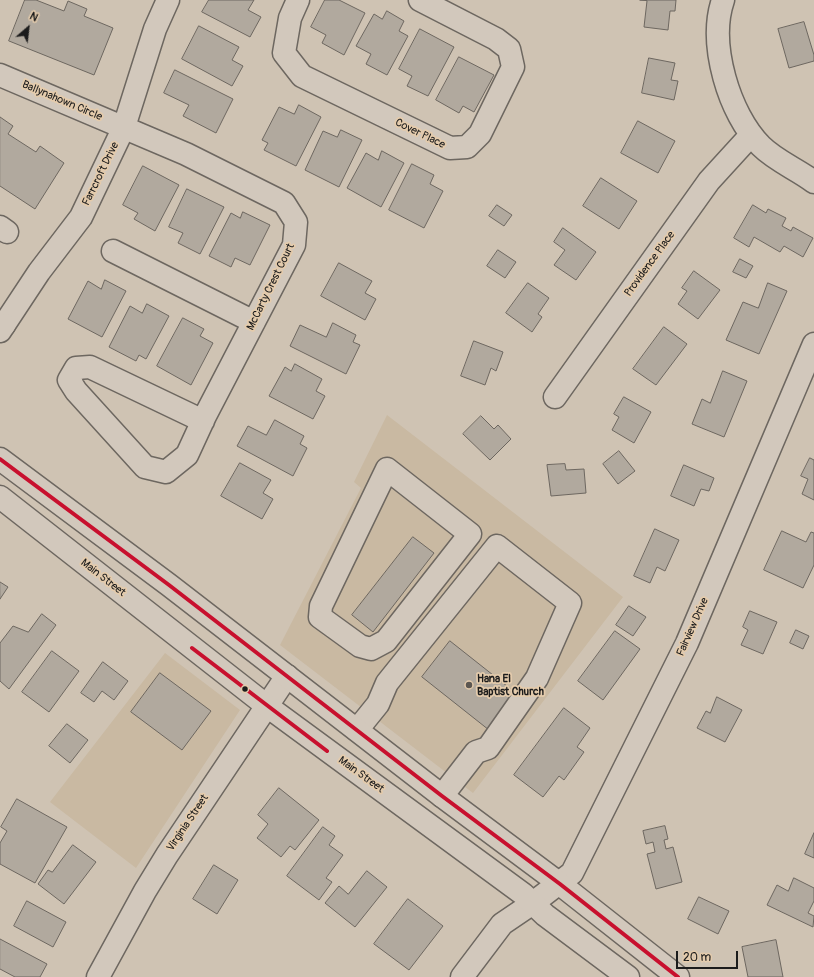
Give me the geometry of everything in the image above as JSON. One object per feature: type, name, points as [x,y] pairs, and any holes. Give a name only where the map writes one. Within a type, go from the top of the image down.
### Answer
[{"type":"street","name":"Farrcroft Drive","points":[[1,328],[80,217],[124,127],[155,29],[168,0]]},
{"type":"street","name":"Cover Place","points":[[298,0],[290,18],[284,53],[302,76],[450,148],[467,147],[480,134],[513,67],[509,49],[496,39],[420,0]]},
{"type":"street","points":[[723,0],[718,29],[721,61],[732,103],[739,118],[751,135],[774,158],[797,170],[814,182]]},
{"type":"street","name":"Ballynahown Circle","points":[[0,75],[124,127]]},
{"type":"street","name":"McCarty Crest Court","points":[[124,127],[186,154],[284,202],[296,222],[294,245],[187,455],[166,472],[145,467],[76,391],[69,380],[76,368],[90,367],[203,421]]},
{"type":"street","name":"Providence Place","points":[[555,397],[709,181],[751,135]]},
{"type":"street","points":[[113,251],[254,322]]},
{"type":"street","name":"Fairview Drive","points":[[462,977],[502,924],[572,873],[687,643],[814,344]]},
{"type":"street","name":"Main Street","points":[[0,460],[169,584],[442,796],[546,893],[545,915],[628,977]]},
{"type":"street","points":[[387,469],[470,534],[386,642],[378,647],[370,649],[360,646],[320,617],[321,606],[387,469]]},
{"type":"street","name":"Main Street","points":[[0,497],[267,706],[546,893],[678,977]]},
{"type":"street","points":[[357,730],[378,704],[387,683],[497,546],[570,603],[537,678],[488,748],[476,752],[442,796]]},
{"type":"street","name":"Virginia Street","points":[[98,977],[167,854],[287,676]]},
{"type":"shaded area","points":[[387,415],[623,597],[473,793],[280,645],[361,488],[354,482]]},
{"type":"shaded area","points":[[165,653],[240,710],[136,868],[50,802]]},
{"type":"building","points":[[25,0],[36,0],[64,11],[68,1],[87,9],[84,16],[113,28],[94,75],[9,41]]},
{"type":"building","points":[[209,0],[254,0],[248,10],[261,17],[250,37],[202,12]]},
{"type":"building","points":[[325,0],[339,0],[365,13],[344,55],[322,43],[326,35],[311,27]]},
{"type":"building","points":[[640,0],[676,0],[675,11],[670,11],[668,30],[644,27],[647,1]]},
{"type":"building","points":[[387,11],[404,21],[399,31],[408,36],[387,75],[366,64],[371,54],[356,46],[374,14],[382,19]]},
{"type":"building","points":[[804,22],[814,55],[814,61],[789,68],[778,29]]},
{"type":"building","points":[[199,26],[239,47],[232,60],[243,66],[232,86],[182,59]]},
{"type":"building","points":[[420,29],[454,47],[428,96],[407,86],[412,76],[399,69]]},
{"type":"building","points":[[459,57],[494,75],[474,112],[463,106],[459,113],[436,100]]},
{"type":"building","points":[[649,58],[675,63],[671,80],[678,81],[674,100],[642,93]]},
{"type":"building","points":[[175,70],[233,99],[216,133],[183,116],[189,105],[164,93]]},
{"type":"building","points":[[299,105],[321,117],[296,166],[264,150],[268,143],[262,140],[279,107],[294,114]]},
{"type":"building","points":[[0,117],[13,126],[8,134],[36,152],[40,146],[64,163],[35,209],[0,186]]},
{"type":"building","points":[[638,121],[675,141],[658,173],[621,153]]},
{"type":"building","points":[[341,130],[362,140],[339,187],[305,170],[323,131],[337,137]]},
{"type":"building","points":[[382,151],[404,163],[381,207],[347,188],[366,153],[378,160]]},
{"type":"building","points":[[412,164],[434,175],[430,184],[443,191],[424,228],[389,210]]},
{"type":"building","points":[[143,166],[179,185],[155,231],[134,219],[138,213],[123,205]]},
{"type":"building","points":[[601,178],[637,201],[619,229],[583,206]]},
{"type":"building","points":[[187,189],[224,207],[200,254],[178,243],[183,233],[169,227]]},
{"type":"building","points":[[497,205],[512,215],[504,226],[489,216]]},
{"type":"building","points":[[753,205],[766,213],[768,209],[786,218],[782,226],[791,231],[793,227],[813,238],[803,257],[784,246],[780,252],[754,237],[749,247],[734,238]]},
{"type":"building","points":[[243,212],[270,225],[250,265],[235,258],[231,267],[209,256],[231,213],[240,218]]},
{"type":"building","points":[[563,228],[596,252],[576,280],[554,265],[565,250],[554,242]]},
{"type":"building","points":[[498,250],[516,262],[505,278],[487,266]]},
{"type":"building","points":[[740,259],[753,266],[746,278],[733,272]]},
{"type":"building","points":[[339,263],[372,281],[365,293],[376,299],[365,320],[321,296]]},
{"type":"building","points":[[694,271],[720,290],[698,319],[678,304],[687,291],[682,288]]},
{"type":"building","points":[[105,280],[126,291],[102,337],[68,319],[88,281],[101,289]]},
{"type":"building","points":[[528,283],[549,298],[538,314],[542,317],[532,332],[506,313]]},
{"type":"building","points":[[768,283],[787,291],[759,354],[726,340],[743,302],[758,308]]},
{"type":"building","points":[[147,304],[169,316],[146,359],[139,355],[136,361],[109,347],[130,306],[142,313]]},
{"type":"building","points":[[183,318],[204,329],[200,336],[213,343],[191,385],[157,366]]},
{"type":"building","points":[[333,323],[356,335],[353,342],[360,345],[346,374],[290,346],[300,325],[326,337]]},
{"type":"building","points":[[664,327],[687,344],[656,385],[633,369]]},
{"type":"building","points":[[474,341],[503,352],[496,371],[491,368],[485,385],[461,376]]},
{"type":"building","points":[[295,364],[322,379],[316,391],[325,396],[313,419],[269,396],[285,367],[291,371]]},
{"type":"building","points":[[723,371],[747,381],[724,437],[692,424],[702,399],[710,403]]},
{"type":"building","points":[[624,397],[651,412],[634,443],[612,430],[619,417],[614,414]]},
{"type":"building","points":[[481,416],[494,429],[498,425],[511,439],[490,460],[463,434]]},
{"type":"building","points":[[275,420],[304,436],[300,444],[307,448],[293,476],[237,446],[248,426],[266,435]]},
{"type":"building","points":[[619,451],[635,471],[618,484],[603,464]]},
{"type":"building","points":[[810,458],[814,460],[814,500],[802,494],[808,479],[801,476]]},
{"type":"building","points":[[240,463],[271,480],[263,493],[273,499],[262,519],[221,496]]},
{"type":"building","points":[[565,464],[566,470],[584,469],[586,493],[551,496],[547,465]]},
{"type":"building","points":[[684,465],[714,478],[709,491],[701,489],[694,506],[671,496]]},
{"type":"building","points":[[655,529],[679,540],[665,571],[657,567],[650,583],[634,576]]},
{"type":"building","points":[[782,531],[806,542],[811,532],[814,533],[814,565],[803,588],[764,570]]},
{"type":"building","points":[[413,537],[434,553],[373,632],[352,615]]},
{"type":"building","points":[[0,582],[8,587],[0,599]]},
{"type":"building","points":[[629,606],[646,617],[633,636],[616,625]]},
{"type":"building","points":[[750,611],[777,622],[763,654],[741,645],[748,630],[743,627]]},
{"type":"building","points":[[42,614],[56,625],[9,689],[0,681],[0,643],[13,626],[28,632]]},
{"type":"building","points":[[796,630],[809,636],[803,649],[790,643]]},
{"type":"building","points":[[615,631],[640,649],[603,700],[578,681]]},
{"type":"building","name":"Hana El Baptist Church","points":[[450,641],[517,694],[489,730],[422,677]]},
{"type":"building","points":[[52,651],[79,671],[49,712],[22,692]]},
{"type":"building","points":[[103,662],[128,681],[114,700],[102,691],[94,702],[81,693]]},
{"type":"building","points":[[160,673],[211,711],[182,750],[131,712]]},
{"type":"building","points":[[717,697],[742,710],[725,742],[697,728],[706,711],[710,713]]},
{"type":"building","points":[[564,708],[590,728],[577,747],[584,752],[564,780],[559,776],[543,797],[514,775]]},
{"type":"building","points":[[67,724],[88,740],[70,763],[49,746]]},
{"type":"building","points":[[279,788],[319,820],[295,850],[290,846],[281,857],[257,838],[268,824],[258,815]]},
{"type":"building","points":[[17,799],[67,827],[35,883],[0,864],[0,843],[7,831],[1,827]]},
{"type":"building","points":[[665,826],[668,839],[664,840],[666,849],[673,847],[682,882],[656,889],[647,854],[655,852],[653,842],[646,844],[643,831]]},
{"type":"building","points":[[323,827],[335,836],[329,845],[343,855],[326,878],[332,882],[319,900],[287,876]]},
{"type":"building","points":[[814,833],[814,858],[805,854]]},
{"type":"building","points":[[73,845],[96,862],[64,904],[38,884],[48,870],[52,872]]},
{"type":"building","points":[[214,865],[238,880],[217,914],[193,899]]},
{"type":"building","points":[[367,871],[387,887],[355,927],[325,903],[339,886],[348,894]]},
{"type":"building","points":[[794,878],[814,888],[814,901],[808,913],[814,916],[813,927],[767,905],[777,885],[788,891]]},
{"type":"building","points":[[699,897],[729,911],[718,934],[688,919]]},
{"type":"building","points":[[408,899],[443,926],[409,970],[374,944]]},
{"type":"building","points":[[27,901],[66,922],[53,947],[14,926]]},
{"type":"building","points":[[0,939],[47,964],[40,977],[15,977],[0,969]]},
{"type":"building","points":[[776,940],[783,977],[748,977],[742,947]]},
{"type":"transit line","points":[[0,459],[169,585],[442,796],[560,884],[678,977]]},
{"type":"transit line","points":[[192,648],[327,751]]},
{"type":"place","name":"Hana El Baptist Church","points":[[469,685]]}]
